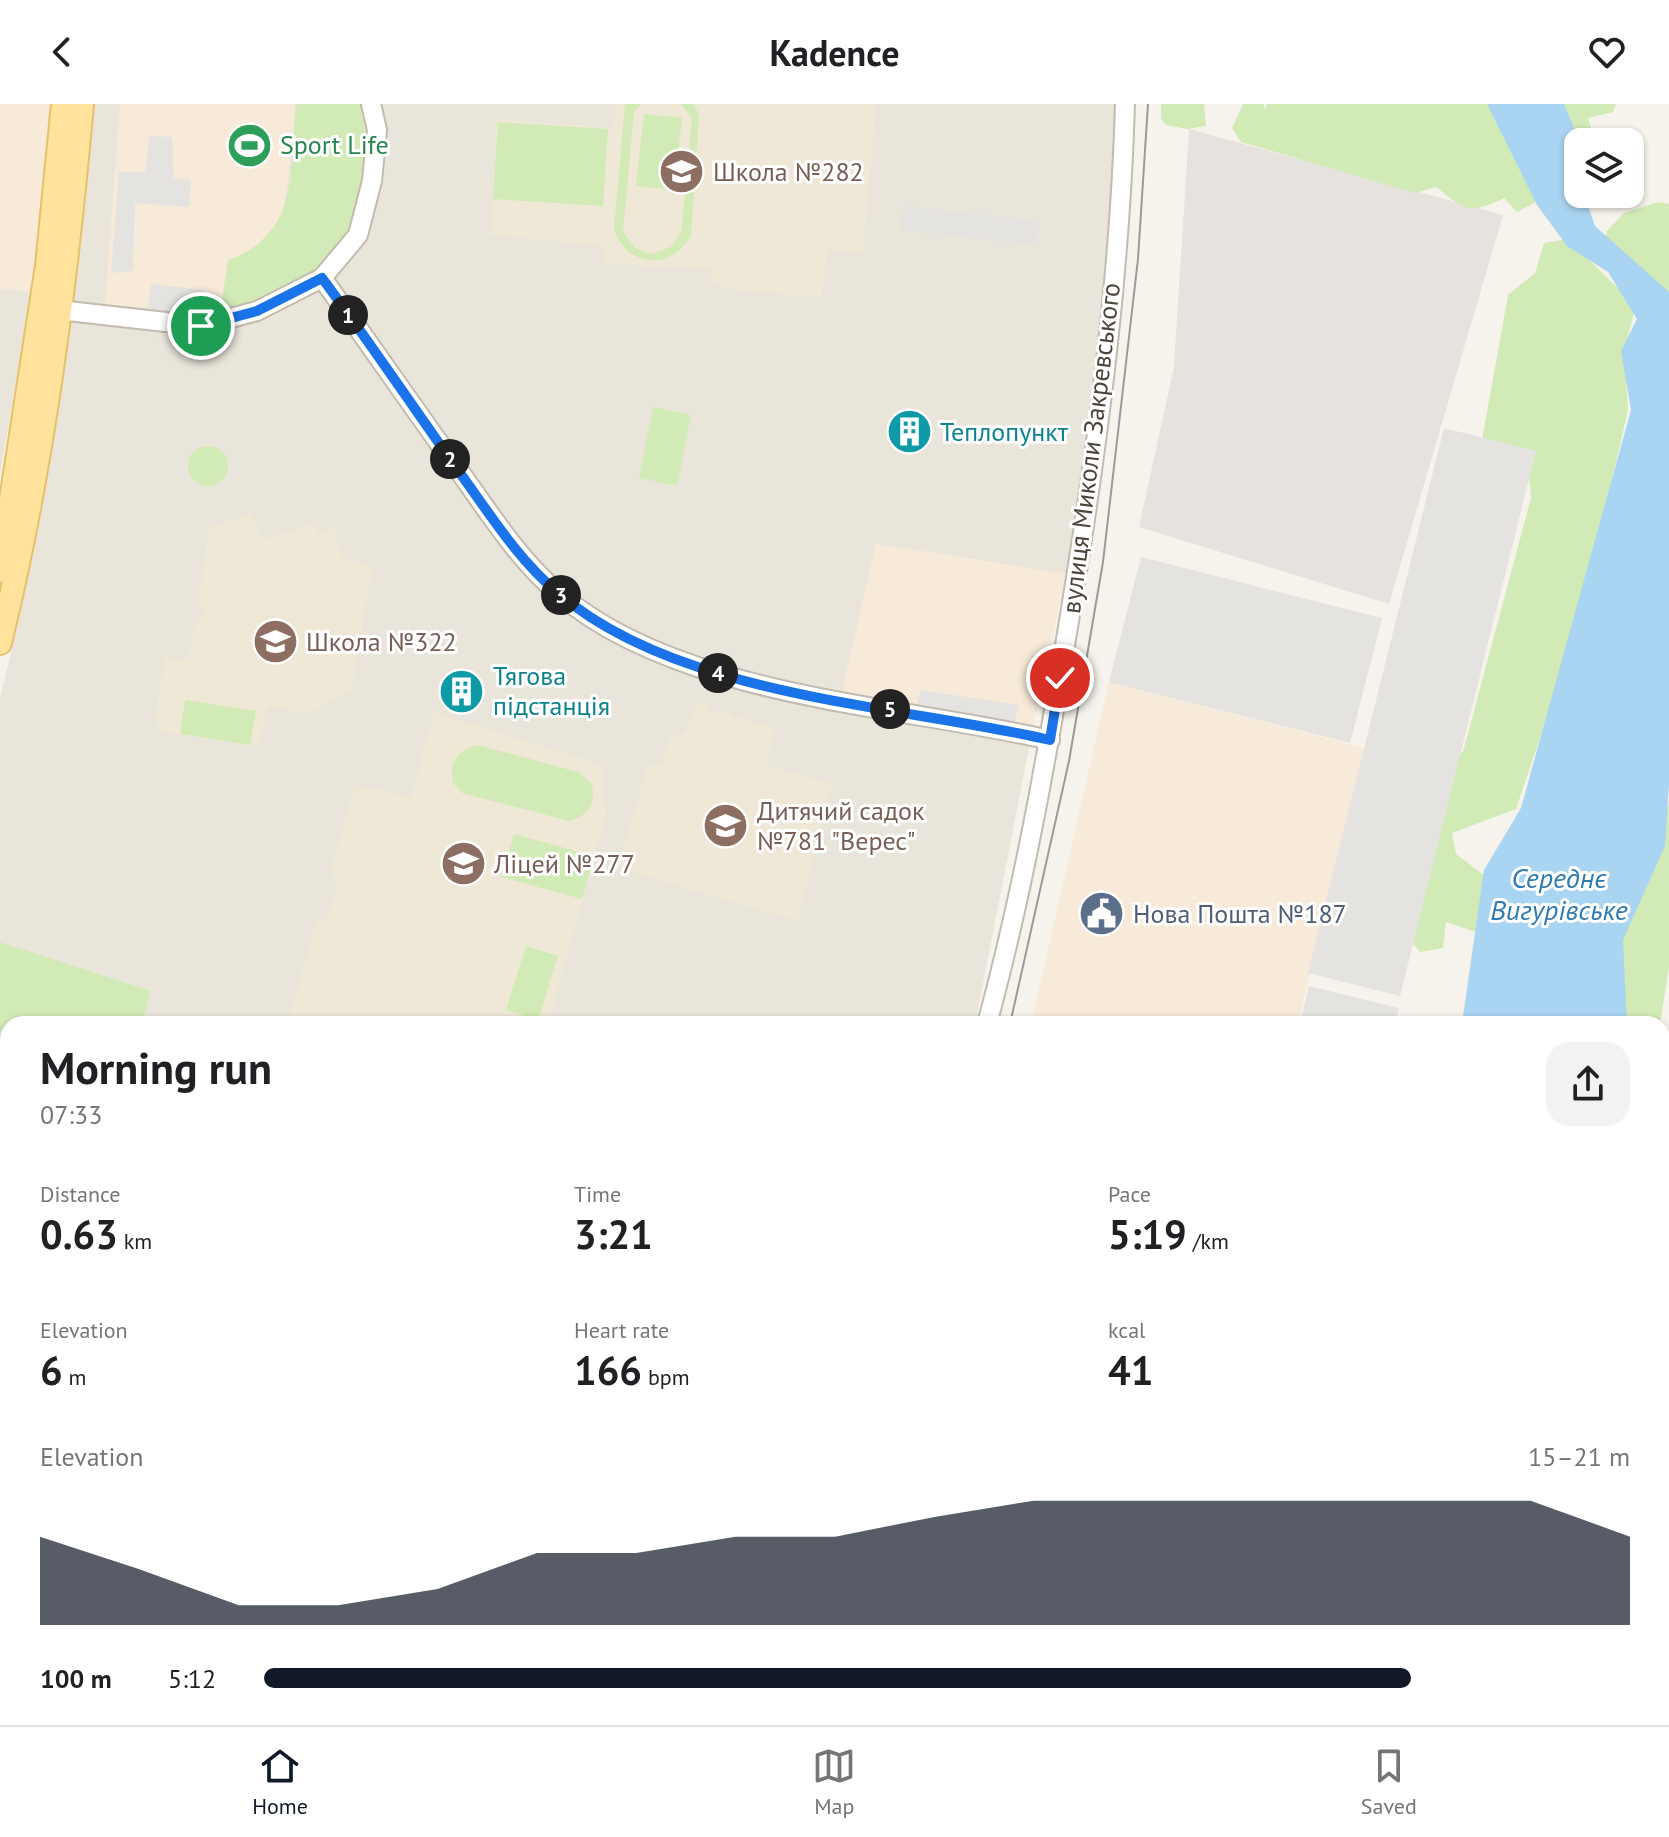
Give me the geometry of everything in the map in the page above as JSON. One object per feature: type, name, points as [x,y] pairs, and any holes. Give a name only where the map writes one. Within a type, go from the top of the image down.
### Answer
[{"type":"main road","points":[[0,571],[47,266],[63,104]]},
{"type":"main road","points":[[0,643],[31,492],[59,310],[82,104]]},
{"type":"street","points":[[59,310],[201,326],[257,311],[322,278],[358,235],[372,181],[377,130],[371,104]]},
{"type":"street","name":"вулиця Миколи Закревського","points":[[989,1016],[1050,740],[1084,537],[1115,257],[1125,104]]},
{"type":"street","points":[[322,278],[514,547],[557,592],[597,621],[657,651],[715,672],[1050,740]]},
{"type":"shaded area","points":[[0,104],[52,104],[32,292],[0,288]]},
{"type":"shaded area","points":[[88,104],[1117,104],[1098,356],[1066,574],[876,544],[1032,733],[977,1016],[0,1016],[0,697],[21,612],[68,319]]},
{"type":"shaded area","points":[[120,104],[296,104],[284,215],[251,252],[228,260],[220,311],[105,305]]},
{"type":"shaded area","name":"Школа №282","points":[[616,104],[876,104],[863,254],[827,250],[821,298],[723,288],[713,281],[712,269],[603,264],[604,246],[491,235],[497,119],[614,128]]},
{"type":"shaded area","points":[[1189,129],[1503,215],[1389,604],[1139,527],[1174,367]]},
{"type":"shaded area","points":[[150,136],[172,137],[174,178],[191,180],[189,207],[135,203],[133,271],[111,273],[119,172],[145,172]]},
{"type":"shaded area","points":[[903,206],[1039,221],[1036,245],[900,230]]},
{"type":"shaded area","points":[[151,284],[205,290],[201,326],[147,320]]},
{"type":"shaded area","points":[[0,288],[32,292],[0,474]]},
{"type":"shaded area","points":[[1444,428],[1536,451],[1400,996],[1308,973]]},
{"type":"shaded area","name":"Школа №322","points":[[252,513],[261,540],[315,524],[318,533],[333,528],[341,556],[373,567],[351,690],[309,714],[267,706],[260,747],[162,732],[155,719],[165,658],[188,660],[194,625],[203,618],[204,611],[198,603],[209,528]]},
{"type":"shaded area","points":[[876,544],[1066,574],[1032,733],[841,695]]},
{"type":"shaded area","points":[[1141,557],[1382,618],[1350,743],[1109,682]]},
{"type":"shaded area","points":[[1109,682],[1364,748],[1300,1016],[1033,1016]]},
{"type":"shaded area","points":[[920,690],[1019,705],[1014,724],[917,707]]},
{"type":"shaded area","name":"Дитячий садок №781 \"Верес\"","points":[[706,704],[714,714],[726,710],[736,720],[744,715],[755,726],[761,722],[770,724],[775,731],[766,765],[832,784],[798,921],[618,868],[646,771],[651,765],[662,764],[670,736],[685,733],[696,705]]},
{"type":"shaded area","name":"Ліцей №277","points":[[434,712],[602,765],[606,815],[550,1016],[290,1016],[316,922],[327,918],[338,883],[331,871],[355,785],[411,797]]},
{"type":"shaded area","points":[[1309,986],[1399,1008],[1397,1016],[1302,1016]]},
{"type":"green space","points":[[296,104],[361,104],[365,168],[357,218],[340,247],[310,273],[256,303],[220,315],[228,260],[252,249],[280,217],[291,175]]},
{"type":"green space","points":[[625,104],[641,104],[634,112],[623,231],[635,248],[651,254],[671,247],[681,232],[692,118],[681,104],[694,104],[699,115],[691,235],[683,247],[662,259],[639,258],[629,252],[614,230]]},
{"type":"green space","points":[[1161,104],[1204,104],[1206,126],[1187,129],[1166,125],[1161,118]]},
{"type":"green space","points":[[1243,104],[1264,104],[1265,110],[1267,104],[1503,104],[1538,201],[1517,212],[1504,198],[1483,207],[1468,208],[1436,187],[1415,193],[1241,142],[1232,128]]},
{"type":"green space","points":[[1548,104],[1616,104],[1613,112],[1588,118],[1591,128],[1567,128]]},
{"type":"green space","points":[[644,114],[682,118],[674,190],[636,186]]},
{"type":"green space","points":[[498,122],[608,129],[603,206],[493,199]]},
{"type":"green space","points":[[1658,202],[1669,204],[1669,299],[1606,239],[1607,231],[1624,213]]},
{"type":"green space","points":[[1568,239],[1636,306],[1624,351],[1628,410],[1579,622],[1516,809],[1452,833],[1456,854],[1489,879],[1482,934],[1446,922],[1443,948],[1420,952],[1403,932],[1438,767],[1463,752],[1531,498],[1527,458],[1481,446],[1508,295],[1535,273],[1544,243]]},
{"type":"green space","points":[[653,407],[691,415],[677,486],[639,478]]},
{"type":"green space","points":[[208,446],[222,452],[228,466],[222,480],[208,486],[194,480],[188,466],[194,452]]},
{"type":"green space","points":[[185,700],[256,711],[250,745],[180,734]]},
{"type":"green space","points":[[478,745],[578,772],[592,784],[592,803],[582,816],[570,821],[462,793],[453,783],[454,763],[465,750]]},
{"type":"green space","points":[[1669,806],[1669,967],[1661,1016],[1609,1016],[1620,909],[1638,854],[1651,829]]},
{"type":"green space","points":[[514,834],[594,856],[582,899],[502,877]]},
{"type":"green space","points":[[0,942],[151,991],[144,1016],[0,1016]]},
{"type":"green space","points":[[526,946],[558,956],[539,1016],[525,1016],[506,1010]]},
{"type":"water","name":"Середнє Вигурівське","points":[[1487,104],[1564,104],[1574,128],[1564,128],[1564,208],[1589,208],[1595,226],[1669,292],[1669,784],[1665,846],[1623,940],[1627,1016],[1463,1016],[1484,870],[1521,808],[1631,410],[1621,351],[1637,319],[1608,272],[1567,246],[1537,205]]},
{"type":"tram line","points":[[1012,1016],[1069,761],[1103,562],[1138,259],[1148,104]]},
{"type":"place","name":"Sport Life","points":[[249,145]]},
{"type":"place","name":"Школа №282","points":[[682,172]]},
{"type":"place","name":"Теплопункт","points":[[909,432]]},
{"type":"place","name":"Школа №322","points":[[275,642]]},
{"type":"place","name":"Тягова пiдстанцiя","points":[[462,691]]},
{"type":"place","name":"Дитячий садок №781 \"Верес\"","points":[[726,826]]},
{"type":"place","name":"Ліцей №277","points":[[463,864]]},
{"type":"place","name":"Нова Пошта №187","points":[[1102,914]]},
{"type":"route","points":[[201,326],[257,311],[322,278],[514,547],[557,592],[597,621],[657,651],[715,672],[796,691],[1050,740],[1060,678]]}]
